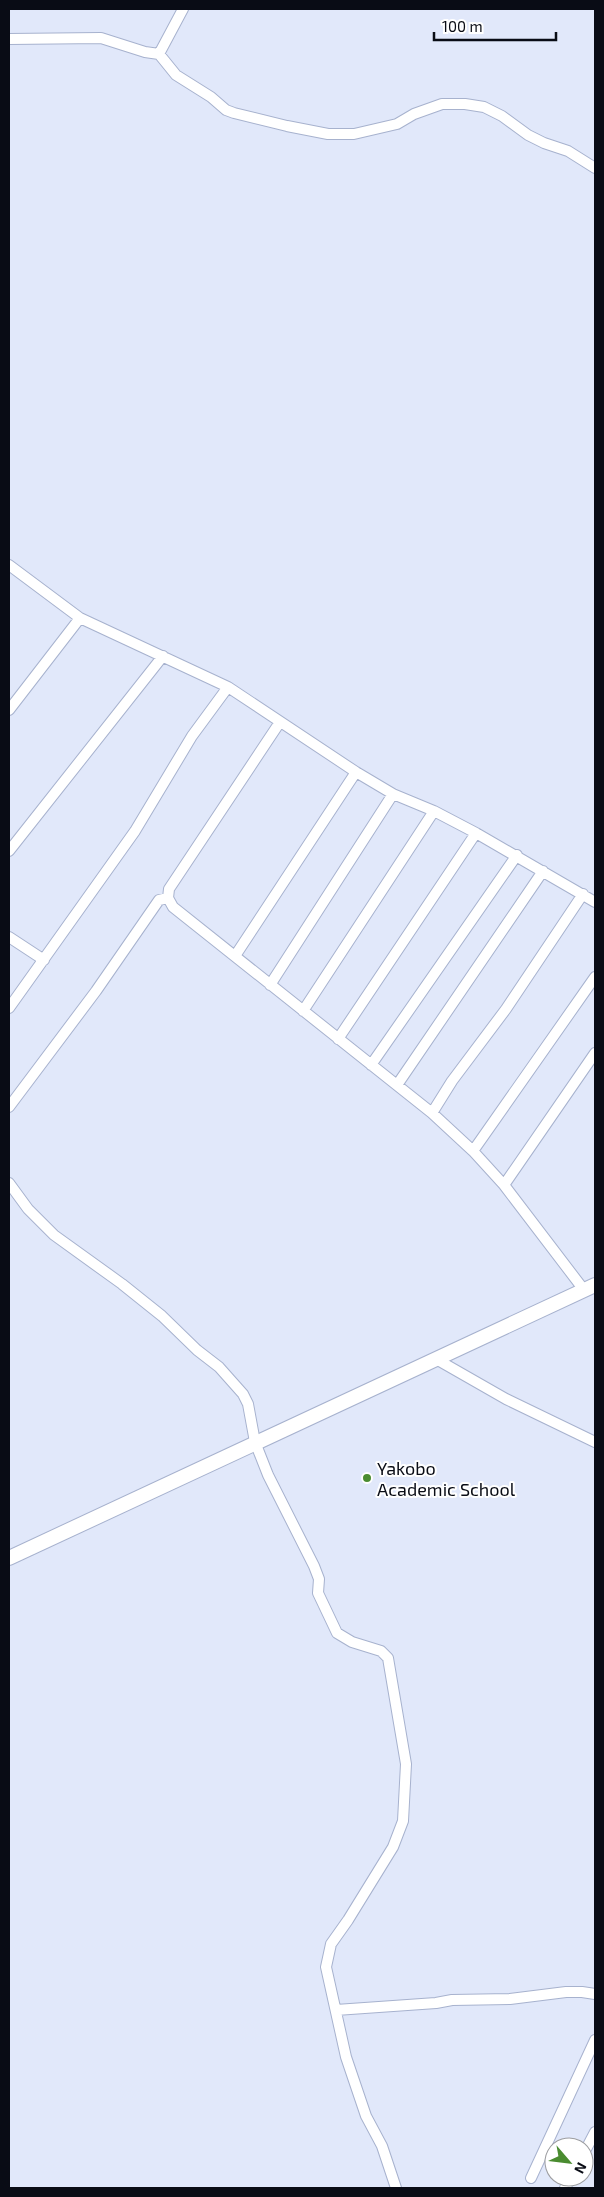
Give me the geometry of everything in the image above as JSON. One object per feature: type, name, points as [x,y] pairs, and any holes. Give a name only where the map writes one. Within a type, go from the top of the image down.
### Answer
[{"type":"street","points":[[159,54],[183,9]]},
{"type":"street","points":[[9,39],[101,38],[145,52],[159,54],[176,75],[211,97],[226,110],[287,126],[328,134],[354,134],[397,124],[414,114],[442,104],[465,104],[484,107],[502,116],[528,135],[568,151],[595,168]]},
{"type":"street","points":[[9,565],[80,618],[228,687],[356,772],[393,794],[434,811],[518,855],[595,902]]},
{"type":"street","points":[[9,710],[80,618]]},
{"type":"street","points":[[9,851],[163,656]]},
{"type":"street","points":[[9,1008],[103,874],[136,831],[192,736],[228,687]]},
{"type":"street","points":[[9,1558],[590,1287],[504,1185],[473,1151],[432,1113],[173,907],[168,898],[169,889],[280,722]]},
{"type":"street","points":[[235,956],[356,772]]},
{"type":"street","points":[[270,985],[393,794]]},
{"type":"street","points":[[303,1011],[434,811]]},
{"type":"street","points":[[338,1039],[476,833]]},
{"type":"street","points":[[371,1065],[518,855]]},
{"type":"street","points":[[398,1085],[544,871]]},
{"type":"street","points":[[432,1113],[452,1081],[506,1009],[583,894]]},
{"type":"street","points":[[9,1107],[96,991],[159,900],[168,898]]},
{"type":"street","points":[[9,937],[44,960]]},
{"type":"street","points":[[473,1151],[595,977]]},
{"type":"street","points":[[504,1185],[595,1053]]},
{"type":"street","points":[[9,1183],[28,1209],[54,1235],[122,1284],[162,1316],[234,1383],[243,1394],[248,1404],[255,1442],[268,1475],[314,1566],[319,1579],[318,1593],[337,1633],[352,1642],[381,1651],[388,1658],[406,1764],[403,1822],[383,1864],[331,1944],[326,1967],[328,1983],[346,2057],[361,2104],[382,2146],[396,2188]]},
{"type":"street","points":[[436,1359],[506,1398],[595,1442]]},
{"type":"street","points":[[336,2010],[436,2004],[452,2000],[510,1999],[566,1992],[595,1994]]},
{"type":"street","points":[[531,2178],[595,2040]]},
{"type":"place","name":"Yakobo Academic School","points":[[367,1478]]}]
